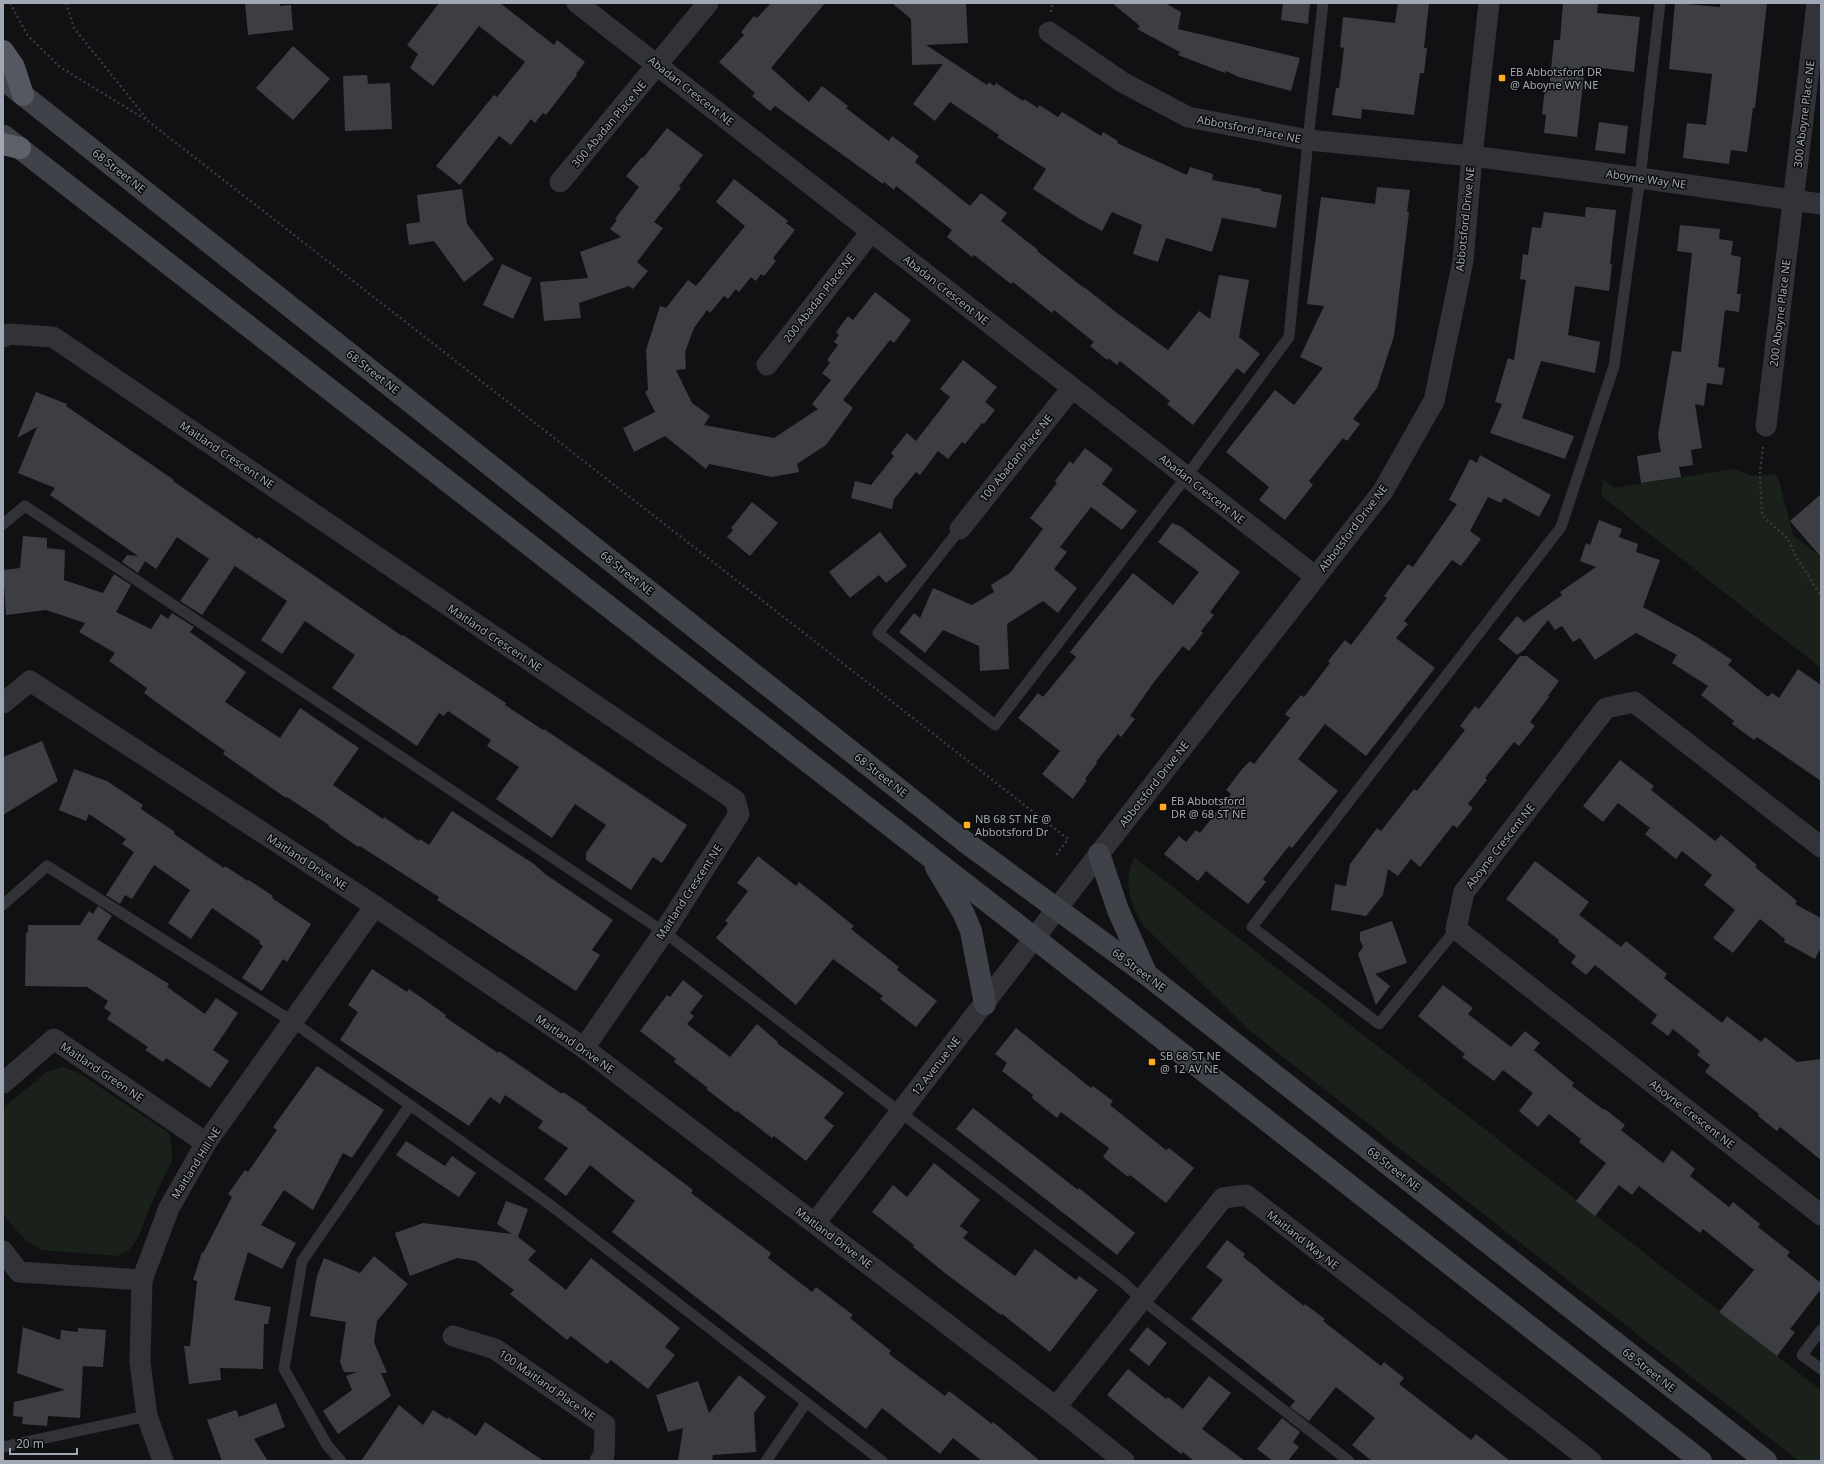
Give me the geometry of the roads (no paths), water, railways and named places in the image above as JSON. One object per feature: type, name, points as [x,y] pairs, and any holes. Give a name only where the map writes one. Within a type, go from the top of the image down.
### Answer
[{"type":"highway","points":[[3,50],[14,67],[23,95]]},
{"type":"main road","name":"68 Street NE","points":[[3,79],[964,841],[1146,974],[1766,1461]]},
{"type":"main road","points":[[3,134],[12,146],[1035,938],[1701,1461]]},
{"type":"main road","points":[[1099,854],[1118,910],[1146,974]]},
{"type":"main road","points":[[929,856],[963,912],[970,931],[985,1004]]},
{"type":"street","name":"Abadan Crescent NE","points":[[577,3],[1316,577]]},
{"type":"street","name":"300 Abadan Place NE","points":[[560,182],[708,3]]},
{"type":"street","name":"Abbotsford Drive NE","points":[[1057,908],[1383,491],[1434,401],[1463,261],[1472,156],[1489,3]]},
{"type":"street","name":"300 Aboyne Place NE","points":[[1794,201],[1817,3]]},
{"type":"street","name":"Abbotsford Place NE","points":[[1049,32],[1122,82],[1188,117],[1308,140],[1472,156]]},
{"type":"street","name":"Aboyne Way NE","points":[[1472,156],[1821,204]]},
{"type":"street","name":"200 Aboyne Place NE","points":[[1766,426],[1794,201]]},
{"type":"street","name":"200 Abadan Place NE","points":[[767,365],[871,232]]},
{"type":"street","name":"Maitland Crescent NE","points":[[3,337],[8,334],[53,338],[735,800],[739,814],[664,932],[584,1048]]},
{"type":"street","name":"100 Abadan Place NE","points":[[960,529],[1072,388]]},
{"type":"street","name":"Maitland Drive NE","points":[[3,703],[30,681],[376,906],[584,1048],[1056,1407],[1124,1461]]},
{"type":"street","name":"Aboyne Crescent NE","points":[[1821,847],[1634,702],[1606,708],[1464,892],[1456,929],[1821,1215]]},
{"type":"street","name":"Maitland Hill NE","points":[[163,1461],[147,1416],[140,1362],[142,1280],[169,1208],[206,1144],[376,906]]},
{"type":"street","name":"12 Avenue NE","points":[[814,1223],[985,1004],[1057,908]]},
{"type":"street","name":"Maitland Green NE","points":[[3,1083],[54,1039],[206,1144]]},
{"type":"street","name":"Maitland Way NE","points":[[1056,1407],[1223,1198],[1246,1195],[1591,1461]]},
{"type":"street","points":[[3,1251],[19,1272],[142,1280]]},
{"type":"street","name":"100 Maitland Place NE","points":[[453,1336],[495,1349],[605,1425],[604,1455],[600,1461]]},
{"type":"lane","points":[[960,529],[878,633],[994,725],[1186,477],[1289,337],[1323,3]]},
{"type":"lane","points":[[1456,929],[1379,1024],[1252,926],[1561,527],[1614,366],[1640,178],[1660,3]]},
{"type":"lane","points":[[3,524],[25,506],[664,932],[1124,1283],[1141,1299],[1348,1461]]},
{"type":"lane","points":[[3,905],[47,866],[293,1022],[549,1204],[882,1461]]},
{"type":"lane","points":[[341,1461],[327,1445],[284,1369],[302,1261],[410,1105]]},
{"type":"lane","points":[[1821,1330],[1802,1355],[1821,1369]]},
{"type":"lane","points":[[766,1461],[806,1403]]},
{"type":"lane","points":[[3,1447],[147,1416]]},
{"type":"place","name":"EB Abbotsford DR @ Aboyne WY NE","points":[[1502,78]]},
{"type":"place","name":"EB Abbotsford DR @ 68 ST NE","points":[[1163,807]]},
{"type":"place","name":"NB 68 ST NE @ Abbotsford Dr","points":[[967,825]]},
{"type":"place","name":"SB 68 ST NE @ 12 AV NE","points":[[1152,1062]]}]
